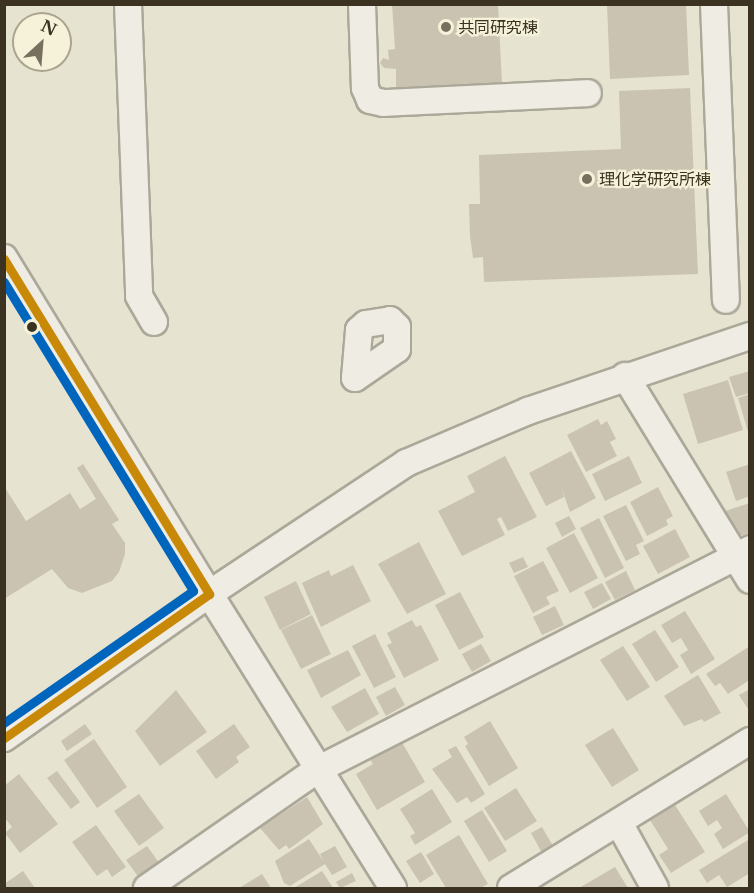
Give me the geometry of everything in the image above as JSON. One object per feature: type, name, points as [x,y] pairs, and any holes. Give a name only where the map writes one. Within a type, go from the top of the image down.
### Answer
[{"type":"street","points":[[128,4],[139,296],[154,322]]},
{"type":"street","points":[[362,4],[364,88],[370,100],[384,103],[588,93]]},
{"type":"street","points":[[714,4],[726,300]]},
{"type":"street","points":[[4,258],[317,770],[393,888]]},
{"type":"street","points":[[4,738],[209,594],[406,464],[467,435],[626,376],[750,336]]},
{"type":"street","points":[[626,376],[741,551],[750,580]]},
{"type":"street","points":[[160,885],[317,770],[741,551]]},
{"type":"street","points":[[511,888],[750,741]]},
{"type":"street","points":[[619,823],[655,888]]},
{"type":"building","name":"共同研究棟","points":[[392,4],[498,4],[502,84],[396,89],[396,69],[384,68],[380,63],[383,58],[389,60],[388,50],[395,49]]},
{"type":"building","points":[[607,4],[686,4],[689,75],[610,79]]},
{"type":"building","name":"理化学研究所棟","points":[[690,88],[698,274],[484,282],[483,257],[473,258],[470,236],[469,204],[480,204],[479,155],[621,149],[619,91]]},
{"type":"building","points":[[750,371],[750,393],[736,397],[729,377]]},
{"type":"building","points":[[728,380],[743,430],[698,444],[683,394]]},
{"type":"building","points":[[750,394],[750,435],[749,435],[738,398]]},
{"type":"building","points":[[598,419],[601,425],[607,421],[616,439],[610,442],[617,456],[586,472],[567,435]]},
{"type":"building","points":[[571,451],[596,498],[570,512],[561,487],[564,497],[546,506],[529,473]]},
{"type":"building","points":[[505,456],[537,517],[508,531],[501,517],[497,519],[505,535],[462,556],[438,511],[475,492],[467,476]]},
{"type":"building","points":[[629,456],[642,483],[605,501],[592,474]]},
{"type":"building","points":[[83,464],[119,520],[112,524],[125,543],[125,554],[119,572],[112,581],[82,593],[68,588],[52,569],[4,599],[4,486],[26,521],[70,493],[80,509],[96,499],[77,468]]},
{"type":"building","points":[[750,464],[750,496],[736,501],[726,472]]},
{"type":"building","points":[[658,487],[673,516],[666,520],[668,525],[647,536],[630,502]]},
{"type":"building","points":[[750,503],[750,533],[739,536],[725,511]]},
{"type":"building","points":[[626,505],[644,541],[636,545],[640,554],[626,561],[603,516]]},
{"type":"building","points":[[569,516],[576,529],[562,537],[555,523]]},
{"type":"building","points":[[599,518],[624,568],[605,578],[580,528]]},
{"type":"building","points":[[675,529],[690,557],[658,574],[643,546]]},
{"type":"building","points":[[574,533],[598,578],[570,593],[546,548]]},
{"type":"building","points":[[419,542],[446,594],[407,614],[378,564]]},
{"type":"building","points":[[523,557],[528,567],[514,573],[509,563]]},
{"type":"building","points":[[543,561],[559,591],[546,597],[550,604],[533,613],[514,576]]},
{"type":"building","points":[[353,565],[371,601],[321,627],[302,583],[329,570],[331,576]]},
{"type":"building","points":[[626,571],[635,590],[615,600],[605,582]]},
{"type":"building","points":[[296,581],[311,614],[280,630],[264,597]]},
{"type":"building","points":[[602,583],[611,599],[593,609],[584,592]]},
{"type":"building","points":[[460,592],[484,637],[459,650],[435,605]]},
{"type":"building","points":[[555,606],[564,625],[542,635],[533,617]]},
{"type":"building","points":[[685,611],[715,659],[691,674],[680,655],[688,650],[681,638],[672,643],[661,625]]},
{"type":"building","points":[[312,615],[331,654],[301,669],[281,630]]},
{"type":"building","points":[[412,620],[416,627],[421,625],[439,660],[404,678],[387,645],[392,643],[387,633]]},
{"type":"building","points":[[655,630],[679,667],[656,682],[632,644]]},
{"type":"building","points":[[375,634],[396,677],[374,688],[352,646]]},
{"type":"building","points":[[481,644],[491,661],[472,672],[462,654]]},
{"type":"building","points":[[623,646],[650,687],[627,701],[600,660]]},
{"type":"building","points":[[750,646],[748,681],[728,694],[720,683],[715,686],[706,674]]},
{"type":"building","points":[[348,650],[361,675],[321,698],[307,670]]},
{"type":"building","points":[[698,675],[721,713],[704,722],[702,719],[684,726],[664,696]]},
{"type":"building","points":[[395,687],[405,705],[386,716],[376,697]]},
{"type":"building","points":[[365,688],[379,714],[347,732],[331,707]]},
{"type":"building","points":[[750,689],[750,712],[739,695]]},
{"type":"building","points":[[176,690],[207,732],[160,766],[135,731]]},
{"type":"building","points":[[490,721],[518,768],[489,786],[465,746],[468,744],[464,737]]},
{"type":"building","points":[[85,724],[92,734],[67,751],[61,741]]},
{"type":"building","points":[[234,724],[250,747],[236,757],[239,762],[216,779],[196,751]]},
{"type":"building","points":[[613,728],[639,770],[612,787],[585,745]]},
{"type":"building","points":[[94,739],[127,787],[97,808],[64,760]]},
{"type":"building","points":[[400,739],[425,782],[377,810],[356,774],[373,764],[369,758]]},
{"type":"building","points":[[456,746],[485,794],[471,803],[467,797],[457,803],[432,769],[452,757],[448,750]]},
{"type":"building","points":[[57,771],[80,802],[71,809],[47,778]]},
{"type":"building","points":[[19,774],[58,824],[20,853],[5,833],[12,827],[4,817],[4,786]]},
{"type":"building","points":[[516,788],[537,821],[505,841],[484,808]]},
{"type":"building","points":[[432,789],[452,822],[415,845],[410,836],[415,833],[400,809]]},
{"type":"building","points":[[139,794],[164,828],[139,846],[114,811]]},
{"type":"building","points":[[726,794],[750,832],[723,849],[714,834],[722,828],[717,820],[708,826],[699,811]]},
{"type":"building","points":[[307,797],[323,824],[289,849],[286,845],[279,850],[260,828]]},
{"type":"building","points":[[675,805],[705,852],[671,873],[659,855],[668,849],[650,820]]},
{"type":"building","points":[[482,810],[507,851],[489,862],[464,821]]},
{"type":"building","points":[[96,825],[126,867],[112,877],[107,869],[97,876],[72,842]]},
{"type":"building","points":[[542,827],[553,846],[542,853],[531,833]]},
{"type":"building","points":[[459,835],[488,884],[480,888],[446,888],[426,855]]},
{"type":"building","points":[[309,839],[324,862],[320,854],[335,846],[347,867],[332,875],[325,864],[290,886],[284,883],[275,861]]},
{"type":"building","points":[[748,840],[750,873],[727,887],[719,875],[707,883],[699,870]]},
{"type":"building","points":[[147,846],[160,864],[140,879],[126,860]]},
{"type":"building","points":[[421,852],[434,874],[420,883],[406,861]]},
{"type":"building","points":[[615,867],[628,888],[579,888]]},
{"type":"building","points":[[23,871],[35,888],[4,888],[4,884]]},
{"type":"building","points":[[322,871],[333,888],[294,888]]},
{"type":"building","points":[[352,873],[356,881],[340,888],[336,882]]},
{"type":"building","points":[[262,874],[271,888],[239,888]]},
{"type":"transit line","points":[[4,259],[209,594],[4,738]]},
{"type":"transit line","points":[[4,282],[193,591],[4,723]]},
{"type":"place","name":"共同研究棟","points":[[446,27]]},
{"type":"place","name":"理化学研究所棟","points":[[587,179]]}]
